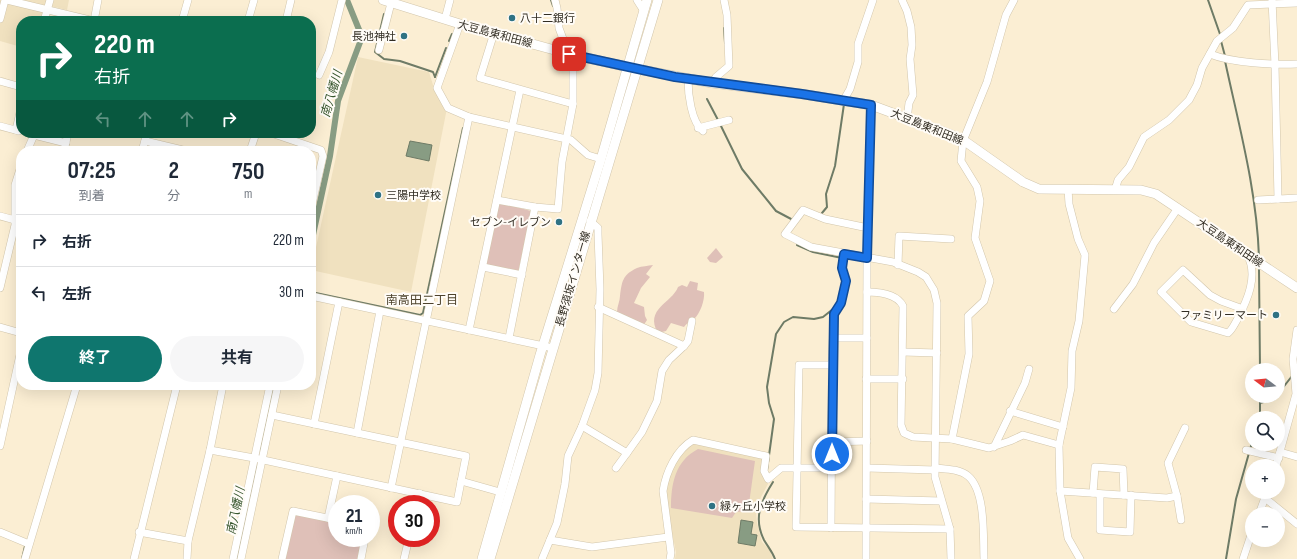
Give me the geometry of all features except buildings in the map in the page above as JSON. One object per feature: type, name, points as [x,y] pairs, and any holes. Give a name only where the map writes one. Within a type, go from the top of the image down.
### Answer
[{"type":"main road","name":"長野須坂インター線","points":[[482,559],[543,345],[601,159],[647,0]]},
{"type":"main road","name":"長野須坂インター線","points":[[490,559],[590,220],[658,0]]},
{"type":"main road","name":"大豆島東和田線","points":[[387,1],[460,24],[569,54],[627,67],[712,83],[802,94],[871,105],[963,141],[1023,182],[1038,189],[1141,190],[1156,194],[1297,288]]},
{"type":"street","points":[[0,19],[6,0],[74,16]]},
{"type":"street","points":[[45,16],[50,0]]},
{"type":"street","points":[[95,16],[98,0]]},
{"type":"street","points":[[183,16],[188,0]]},
{"type":"street","points":[[249,16],[254,0]]},
{"type":"street","points":[[287,16],[291,0]]},
{"type":"street","points":[[319,75],[329,52],[342,0]]},
{"type":"street","points":[[445,19],[450,0]]},
{"type":"street","points":[[498,200],[535,207],[558,209],[562,162],[573,104],[573,66],[559,28],[555,0]]},
{"type":"street","points":[[637,0],[644,11]]},
{"type":"street","points":[[712,83],[716,77],[729,66],[727,15],[724,0]]},
{"type":"street","points":[[843,101],[850,90],[858,62],[858,44],[873,0]]},
{"type":"street","points":[[902,0],[911,26],[912,45],[910,59],[913,95],[909,103],[907,119]]},
{"type":"street","points":[[952,439],[969,354],[968,316],[984,301],[990,281],[975,238],[980,201],[974,180],[961,161],[963,141],[987,82],[1006,15],[1014,0]]},
{"type":"street","points":[[379,50],[387,1]]},
{"type":"street","points":[[1272,2],[1278,199]]},
{"type":"street","points":[[1115,190],[1118,180],[1129,167],[1144,137],[1169,120],[1189,100],[1210,54],[1221,38],[1233,28],[1248,5],[1272,2],[1297,3]]},
{"type":"street","points":[[460,24],[437,88],[448,108],[468,117],[567,139],[577,144],[588,155],[601,159]]},
{"type":"street","points":[[494,33],[480,78],[573,104]]},
{"type":"street","points":[[1210,54],[1225,58],[1275,65],[1297,64]]},
{"type":"street","points":[[688,79],[688,94],[701,129],[729,120]]},
{"type":"street","points":[[0,81],[16,86]]},
{"type":"street","points":[[469,330],[498,200],[520,90]]},
{"type":"street","points":[[866,559],[867,258],[871,105]]},
{"type":"street","points":[[391,488],[468,117]]},
{"type":"street","points":[[0,126],[16,129]]},
{"type":"street","points":[[46,138],[66,143]]},
{"type":"street","points":[[65,146],[67,138]]},
{"type":"street","points":[[144,146],[146,138]]},
{"type":"street","points":[[286,138],[309,146]]},
{"type":"street","points":[[146,141],[166,146]]},
{"type":"street","points":[[316,148],[321,150],[323,156],[316,187]]},
{"type":"street","points":[[0,288],[2,273],[15,220],[16,182]]},
{"type":"street","points":[[1068,189],[1069,204],[1078,239],[1084,255],[1079,321],[1072,351],[1070,388],[1059,445],[1060,491],[1068,538],[1080,559]]},
{"type":"street","points":[[1258,200],[1297,198]]},
{"type":"street","points":[[509,338],[535,207]]},
{"type":"street","points":[[1114,309],[1134,284],[1154,243],[1178,208]]},
{"type":"street","points":[[868,228],[825,219],[803,210],[785,234],[811,248],[898,265],[926,277],[934,290],[937,303],[936,483],[950,529],[951,559]]},
{"type":"street","points":[[0,216],[15,220]]},
{"type":"street","points":[[542,559],[557,523],[565,484],[568,456],[582,426],[595,390],[598,373],[598,307],[600,277],[598,228],[590,220]]},
{"type":"street","points":[[898,265],[899,236],[951,239]]},
{"type":"street","points":[[831,528],[832,365],[834,314],[841,303],[846,281],[842,268],[844,254]]},
{"type":"street","points":[[1243,309],[1221,301],[1210,295],[1183,270],[1160,292],[1191,322],[1225,333],[1230,332],[1243,309],[1250,294],[1251,262],[1247,255]]},
{"type":"street","points":[[483,267],[522,275]]},
{"type":"street","points":[[867,292],[883,294],[901,302],[903,306],[902,430],[913,437],[952,439],[988,448],[1023,435],[1059,445]]},
{"type":"street","points":[[316,297],[553,348]]},
{"type":"street","points":[[314,424],[339,302]]},
{"type":"street","points":[[598,307],[684,346]]},
{"type":"street","points":[[357,434],[380,311]]},
{"type":"street","points":[[616,468],[642,432],[657,400],[662,371],[669,360],[688,341],[692,321]]},
{"type":"street","points":[[0,327],[16,332]]},
{"type":"street","points":[[1278,459],[1296,394],[1293,359],[1297,330]]},
{"type":"street","points":[[833,338],[867,338]]},
{"type":"street","points":[[903,352],[937,352]]},
{"type":"street","points":[[832,365],[799,365],[796,527],[950,529]]},
{"type":"street","points":[[994,447],[1010,411],[1025,383],[1029,369]]},
{"type":"street","points":[[0,446],[16,373]]},
{"type":"street","points":[[866,379],[903,379]]},
{"type":"street","points":[[25,559],[75,390]]},
{"type":"street","points":[[134,559],[139,532],[176,390]]},
{"type":"street","points":[[186,559],[188,541],[210,450],[222,390]]},
{"type":"street","points":[[233,559],[269,390]]},
{"type":"street","points":[[242,559],[277,390]]},
{"type":"street","points":[[1010,411],[1063,427]]},
{"type":"street","points":[[210,450],[262,459],[457,502],[466,456],[272,416]]},
{"type":"street","points":[[582,426],[627,453]]},
{"type":"street","points":[[1181,520],[1177,496],[1168,463],[1184,428]]},
{"type":"street","points":[[670,559],[671,553],[663,492],[664,484],[676,456],[685,445],[693,440],[766,456],[764,471],[768,479],[781,468],[832,468]]},
{"type":"street","points":[[832,442],[867,441]]},
{"type":"street","points":[[1254,451],[1297,457]]},
{"type":"street","points":[[1093,493],[1095,467],[1124,469],[1130,532],[1100,530],[1100,494]]},
{"type":"street","points":[[867,468],[952,469],[968,476],[979,493],[984,559]]},
{"type":"street","points":[[333,495],[337,476]]},
{"type":"street","points":[[461,481],[500,492]]},
{"type":"street","points":[[1060,491],[1100,494],[1177,496]]},
{"type":"street","points":[[866,499],[941,501]]},
{"type":"street","points":[[1270,499],[1297,524]]},
{"type":"street","points":[[282,559],[293,512],[328,518]]},
{"type":"street","points":[[0,532],[29,544]]},
{"type":"street","points":[[139,532],[188,541]]},
{"type":"street","points":[[550,540],[592,547],[668,537]]},
{"type":"street","points":[[361,559],[363,547]]},
{"type":"street","points":[[404,559],[407,547]]},
{"type":"street","points":[[1244,559],[1248,547]]},
{"type":"shaded area","points":[[0,0],[69,0],[67,10],[46,5],[43,16],[16,16],[16,46],[0,41]]},
{"type":"shaded area","name":"三陽中学校","points":[[358,57],[429,72],[433,85],[447,108],[411,292],[316,271],[316,247]]},
{"type":"shaded area","points":[[410,141],[432,145],[429,161],[406,156]]},
{"type":"shaded area","points":[[502,203],[531,211],[518,273],[488,266],[486,263],[498,205]]},
{"type":"shaded area","points":[[716,248],[723,257],[716,263],[710,262],[707,258]]},
{"type":"shaded area","points":[[653,265],[646,274],[650,277],[641,288],[634,303],[644,307],[647,320],[643,326],[617,312],[617,308],[620,300],[622,283],[628,273],[643,266]]},
{"type":"shaded area","points":[[690,281],[698,283],[697,290],[704,292],[703,303],[698,314],[684,327],[671,323],[666,331],[658,333],[654,318],[660,307],[675,293],[678,287],[682,285],[687,287]]},
{"type":"shaded area","name":"緑ヶ丘小学校","points":[[694,444],[763,458],[762,472],[768,484],[761,497],[756,512],[757,523],[762,542],[770,550],[773,559],[675,559],[676,552],[665,499],[668,479],[680,455],[687,446]]},
{"type":"shaded area","points":[[698,449],[755,461],[748,511],[736,512],[732,518],[671,508],[673,482],[679,467],[690,454]]},
{"type":"shaded area","points":[[293,511],[328,519],[328,547],[363,547],[361,559],[282,559]]},
{"type":"shaded area","points":[[741,520],[753,522],[751,534],[757,535],[755,546],[738,543]]},
{"type":"waterway","name":"南八幡川","points":[[316,221],[330,156],[338,101],[362,37],[347,0]]},
{"type":"waterway","points":[[551,0],[553,6]]},
{"type":"waterway","points":[[1208,0],[1221,37]]},
{"type":"waterway","points":[[384,14],[375,52],[384,59],[400,61],[433,72],[435,77]]},
{"type":"waterway","points":[[724,28],[725,43]]},
{"type":"waterway","points":[[449,41],[452,34]]},
{"type":"waterway","points":[[1221,41],[1225,56]]},
{"type":"waterway","points":[[435,77],[446,48]]},
{"type":"waterway","points":[[1225,61],[1251,183],[1258,233],[1259,258]]},
{"type":"waterway","points":[[707,99],[718,120]]},
{"type":"waterway","points":[[822,213],[827,207],[826,194],[835,166],[844,104]]},
{"type":"waterway","points":[[720,124],[742,169],[776,211],[793,220]]},
{"type":"waterway","points":[[316,293],[420,315],[423,313],[463,128]]},
{"type":"waterway","points":[[797,245],[813,252],[842,258]]},
{"type":"waterway","points":[[1259,269],[1260,363]]},
{"type":"waterway","points":[[767,470],[774,419],[769,403],[767,387],[776,334],[784,322],[793,317],[814,319],[823,317],[833,309]]},
{"type":"waterway","points":[[1285,385],[1292,376]]},
{"type":"waterway","name":"南八幡川","points":[[261,448],[273,390]]},
{"type":"waterway","points":[[1260,403],[1260,411]]},
{"type":"waterway","points":[[1226,559],[1236,499],[1249,453]]},
{"type":"waterway","name":"南八幡川","points":[[237,559],[256,468]]},
{"type":"waterway","points":[[773,482],[762,503],[759,524],[764,540],[775,559]]},
{"type":"waterway","points":[[22,559],[25,546]]},
{"type":"place","name":"八十二銀行","points":[[512,18]]},
{"type":"place","name":"長池神社","points":[[404,36]]},
{"type":"place","name":"三陽中学校","points":[[378,195]]},
{"type":"place","name":"セブン-イレブン","points":[[559,222]]},
{"type":"place","name":"ファミリーマート","points":[[1276,315]]},
{"type":"place","name":"緑ヶ丘小学校","points":[[712,506]]},
{"type":"district","name":"南高田二丁目","points":[[422,300]]},
{"type":"route","points":[[569,54],[675,77],[871,105],[867,258],[844,254],[842,268],[846,281],[841,303],[834,314],[832,365],[832,454]]}]
